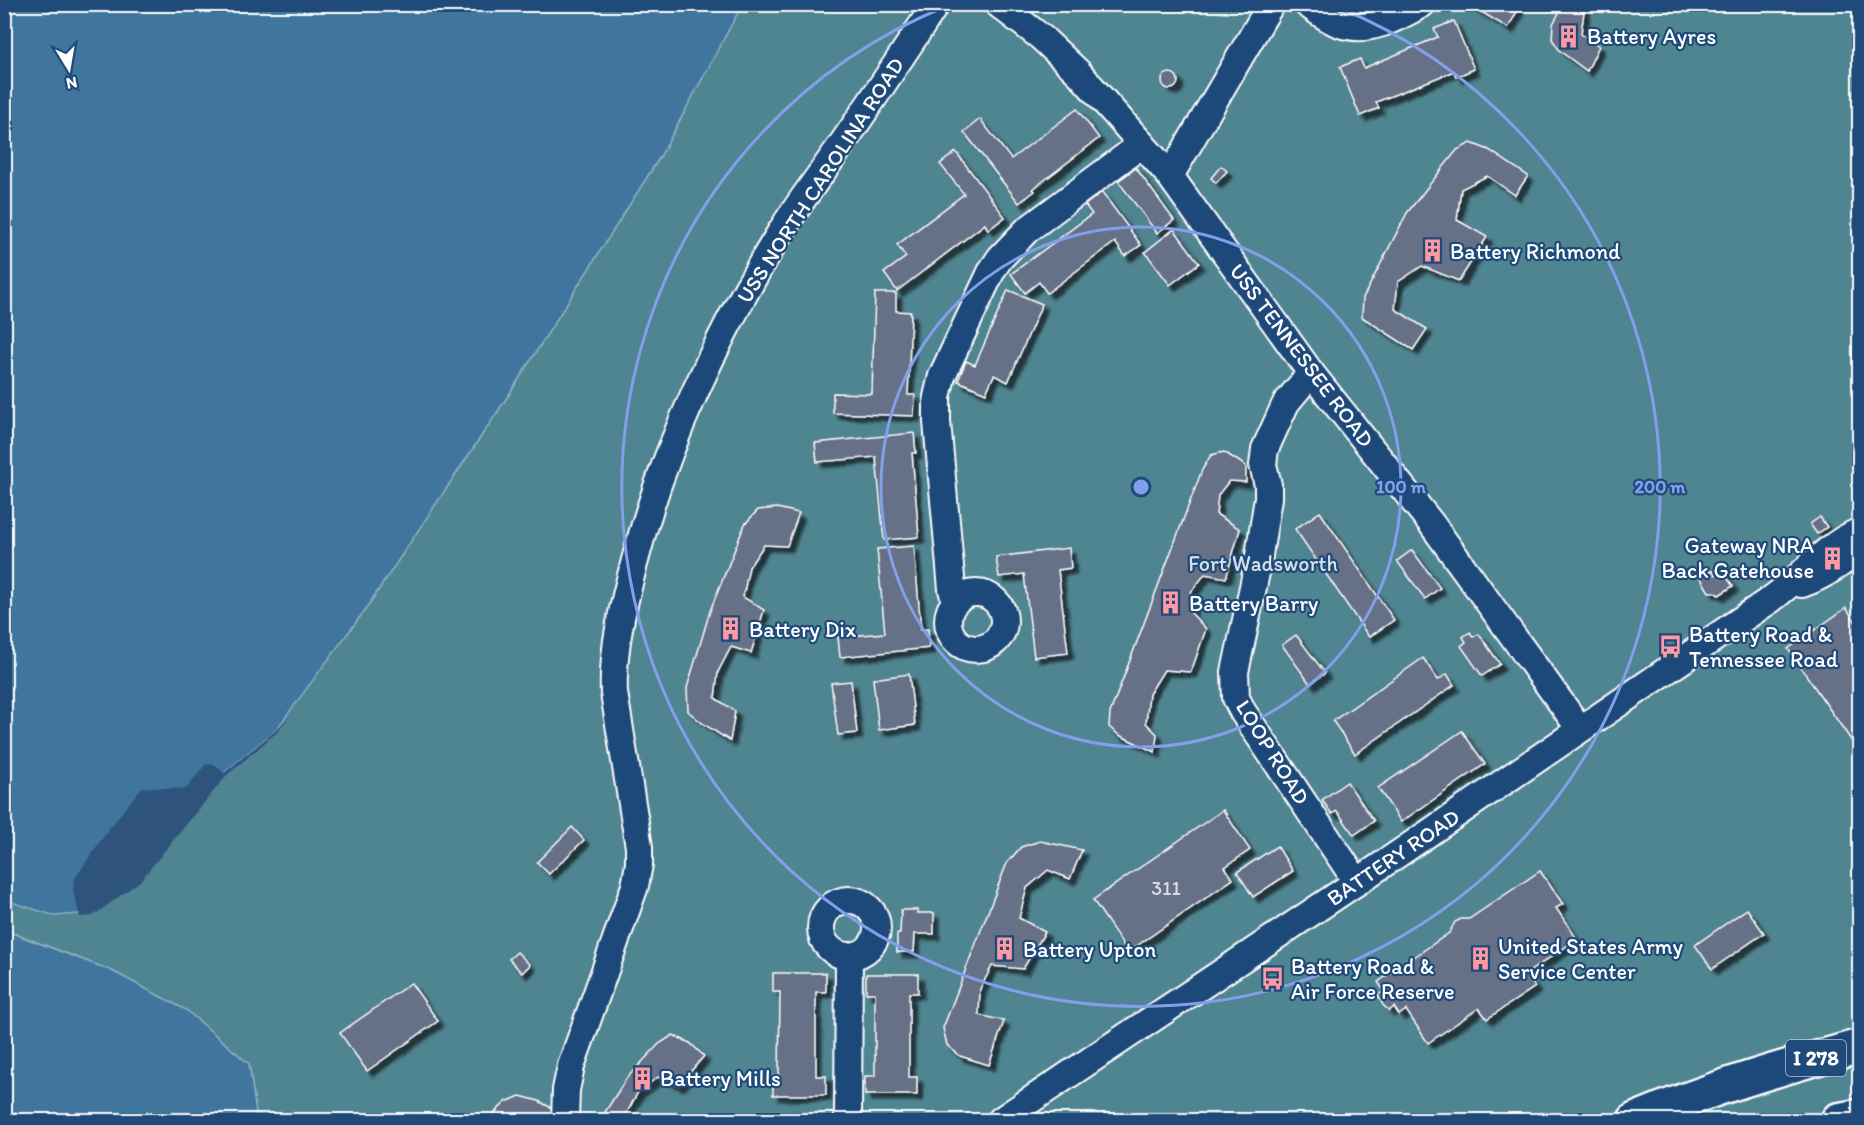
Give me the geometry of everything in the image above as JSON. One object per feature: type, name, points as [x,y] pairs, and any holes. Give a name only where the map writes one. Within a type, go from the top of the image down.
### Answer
[{"type":"highway","name":"I 278","points":[[1635,1120],[1772,1071],[1860,1046]]},
{"type":"highway","points":[[1772,1071],[1837,1069],[1860,1064]]},
{"type":"highway","points":[[1838,1120],[1860,1117]]},
{"type":"highway","points":[[1845,1120],[1860,1117]]},
{"type":"street","name":"USS NORTH CAROLINA ROAD","points":[[565,1120],[566,1090],[571,1066],[634,886],[639,864],[639,847],[614,693],[614,668],[628,586],[657,486],[696,392],[736,308],[781,232],[936,4]]},
{"type":"street","name":"USS TENNESSEE ROAD","points":[[998,4],[1042,38],[1080,74],[1170,176],[1311,373],[1431,523],[1580,729]]},
{"type":"street","points":[[1170,176],[1271,4]]},
{"type":"street","points":[[1307,4],[1342,25],[1366,27],[1380,24],[1422,4]]},
{"type":"street","points":[[955,601],[937,422],[937,397],[942,376],[992,270],[1009,248],[1027,230],[1142,144]]},
{"type":"street","name":"LOOP ROAD","points":[[1311,373],[1286,403],[1264,449],[1263,465],[1268,485],[1268,498],[1257,567],[1235,672],[1236,698],[1243,712],[1358,882]]},
{"type":"street","name":"BATTERY ROAD","points":[[1000,1120],[1358,882],[1784,590],[1828,548],[1860,531]]},
{"type":"street","name":"BATTERY ROAD","points":[[1784,590],[1812,581],[1842,564],[1860,549]]},
{"type":"street","points":[[848,1120],[849,957]]},
{"type":"green space","name":"Fort Wadsworth","points":[[742,5],[1859,5],[1860,518],[1848,526],[1860,547],[1859,1120],[257,1120],[249,1064],[186,1010],[112,971],[5,930],[5,900],[169,834],[327,661],[365,610],[506,399],[661,155]]},
{"type":"water","points":[[5,5],[742,5],[661,155],[506,399],[365,610],[276,730],[224,773],[91,913],[55,916],[5,900]]},
{"type":"water","points":[[4,930],[112,971],[186,1010],[249,1064],[257,1120],[5,1120]]},
{"type":"pier","points":[[291,715],[277,732],[226,776],[140,881],[93,916],[80,917],[73,890],[74,880],[108,830],[142,787],[186,789],[205,765],[214,764],[224,773]]},
{"type":"building","points":[[1468,4],[1514,4],[1519,8],[1508,28]]},
{"type":"building","name":"Battery Ayres","points":[[1564,4],[1585,4],[1581,34],[1599,46],[1587,71],[1560,51],[1552,39],[1553,24]]},
{"type":"building","points":[[1454,21],[1474,69],[1456,77],[1454,71],[1376,102],[1379,108],[1360,116],[1340,67],[1360,59],[1364,68],[1438,37],[1434,29]]},
{"type":"building","points":[[1170,73],[1178,81],[1170,89],[1162,81]]},
{"type":"building","points":[[1077,109],[1099,138],[1033,189],[1035,191],[1019,203],[964,132],[980,119],[1011,159]]},
{"type":"building","name":"Battery Richmond","points":[[1471,143],[1489,150],[1528,176],[1515,195],[1487,176],[1461,189],[1457,220],[1487,237],[1459,281],[1422,266],[1398,282],[1395,309],[1427,329],[1413,350],[1362,317],[1363,298],[1407,213],[1457,150]]},
{"type":"building","points":[[956,152],[1005,217],[988,230],[985,224],[897,291],[884,273],[906,257],[897,245],[964,194],[940,164]]},
{"type":"building","points":[[1221,166],[1227,171],[1216,183],[1211,178]]},
{"type":"building","points":[[1136,168],[1174,220],[1157,233],[1118,181]]},
{"type":"building","points":[[1102,192],[1141,245],[1125,256],[1115,242],[1047,293],[1039,282],[1025,293],[1011,274],[1092,214],[1085,205]]},
{"type":"building","points":[[1174,229],[1199,263],[1170,285],[1145,252]]},
{"type":"building","points":[[1008,290],[1042,304],[1008,382],[994,375],[986,393],[958,381],[966,361],[975,365]]},
{"type":"building","points":[[875,293],[896,293],[896,311],[911,312],[908,395],[915,395],[914,416],[833,413],[833,393],[872,394]]},
{"type":"building","points":[[914,433],[916,453],[912,453],[919,537],[884,540],[876,457],[817,462],[815,443]]},
{"type":"building","name":"Battery Barry","points":[[1224,452],[1246,466],[1246,482],[1229,481],[1218,495],[1216,514],[1240,529],[1226,578],[1205,574],[1191,592],[1191,613],[1206,629],[1191,672],[1164,670],[1149,694],[1146,723],[1157,734],[1155,752],[1119,735],[1109,727],[1110,713],[1202,470],[1211,455]]},
{"type":"building","name":"Battery Dix","points":[[777,508],[799,513],[787,546],[764,545],[749,567],[743,597],[764,610],[751,653],[731,647],[718,672],[715,698],[735,711],[730,741],[688,711],[687,688],[710,611],[745,524],[758,510]]},
{"type":"building","points":[[1320,512],[1394,620],[1369,637],[1295,529]]},
{"type":"building","points":[[1820,517],[1827,527],[1817,534],[1810,524]]},
{"type":"building","points":[[914,546],[921,630],[928,629],[929,648],[840,657],[838,637],[885,633],[877,549]]},
{"type":"building","points":[[1069,548],[1071,568],[1058,570],[1068,653],[1034,657],[1024,574],[999,577],[996,557]]},
{"type":"building","points":[[1412,550],[1440,588],[1425,599],[1397,561]]},
{"type":"building","points":[[1713,571],[1715,575],[1720,572],[1724,573],[1733,586],[1719,595],[1709,592],[1700,577]]},
{"type":"building","points":[[1846,608],[1860,628],[1860,753],[1788,649]]},
{"type":"building","points":[[1470,632],[1473,637],[1479,634],[1500,664],[1482,676],[1461,646],[1466,642],[1463,637]]},
{"type":"building","points":[[1296,635],[1325,673],[1310,684],[1282,645]]},
{"type":"building","points":[[1423,658],[1438,680],[1447,674],[1454,685],[1355,754],[1333,721]]},
{"type":"building","points":[[909,674],[915,725],[879,730],[873,679]]},
{"type":"building","points":[[851,681],[857,733],[838,735],[831,683]]},
{"type":"building","points":[[1462,731],[1485,764],[1401,822],[1378,788]]},
{"type":"building","points":[[1347,782],[1374,821],[1354,835],[1337,811],[1332,814],[1322,800]]},
{"type":"building","points":[[1223,810],[1250,850],[1225,867],[1233,879],[1128,952],[1093,900]]},
{"type":"building","points":[[572,827],[584,840],[549,874],[537,862]]},
{"type":"building","name":"Battery Upton","points":[[1040,841],[1082,850],[1070,879],[1048,870],[1027,888],[1019,918],[1045,932],[1023,969],[992,966],[980,989],[979,1015],[1004,1021],[989,1065],[960,1056],[947,1045],[943,1028],[1007,863],[1021,847]]},
{"type":"building","points":[[1277,846],[1293,871],[1253,897],[1237,872]]},
{"type":"building","name":"United States Army Service Center","points":[[1540,871],[1563,904],[1556,908],[1577,939],[1526,974],[1535,987],[1487,1019],[1479,1008],[1428,1043],[1406,1010],[1399,1015],[1394,1007],[1389,1011],[1383,1005],[1378,995],[1384,991],[1378,982],[1449,933],[1455,922],[1469,919]]},
{"type":"building","points":[[1747,909],[1764,933],[1712,969],[1695,945]]},
{"type":"building","points":[[901,910],[934,913],[934,934],[915,934],[914,952],[897,952]]},
{"type":"building","points":[[517,952],[530,965],[522,973],[509,959]]},
{"type":"building","points":[[773,973],[826,973],[826,992],[816,992],[816,1076],[826,1076],[826,1095],[773,1095],[773,1076],[779,1076],[780,992],[773,992]]},
{"type":"building","points":[[866,974],[918,974],[918,993],[909,993],[909,1077],[917,1077],[917,1095],[865,1095],[865,1076],[875,1076],[875,993],[866,993]]},
{"type":"building","points":[[411,983],[438,1021],[367,1071],[340,1033]]},
{"type":"building","name":"Battery Mills","points":[[673,1035],[690,1043],[704,1056],[679,1085],[658,1077],[638,1092],[623,1120],[600,1120],[626,1079],[659,1044]]},
{"type":"building","points":[[520,1096],[539,1101],[555,1110],[555,1120],[487,1120],[506,1102]]},
{"type":"place","name":"Battery Ayres","points":[[1569,36]]},
{"type":"place","name":"Battery Richmond","points":[[1432,251]]},
{"type":"place","name":"Gateway NRA Back Gatehouse","points":[[1832,558]]},
{"type":"place","name":"Battery Barry","points":[[1171,603]]},
{"type":"place","name":"Battery Dix","points":[[731,629]]},
{"type":"place","name":"Battery Road & Tennessee Road","points":[[1671,647]]},
{"type":"place","name":"Battery Upton","points":[[1005,949]]},
{"type":"place","name":"United States Army Service Center","points":[[1480,959]]},
{"type":"place","name":"Battery Road & Air Force Reserve","points":[[1273,979]]},
{"type":"place","name":"Battery Mills","points":[[642,1078]]}]
